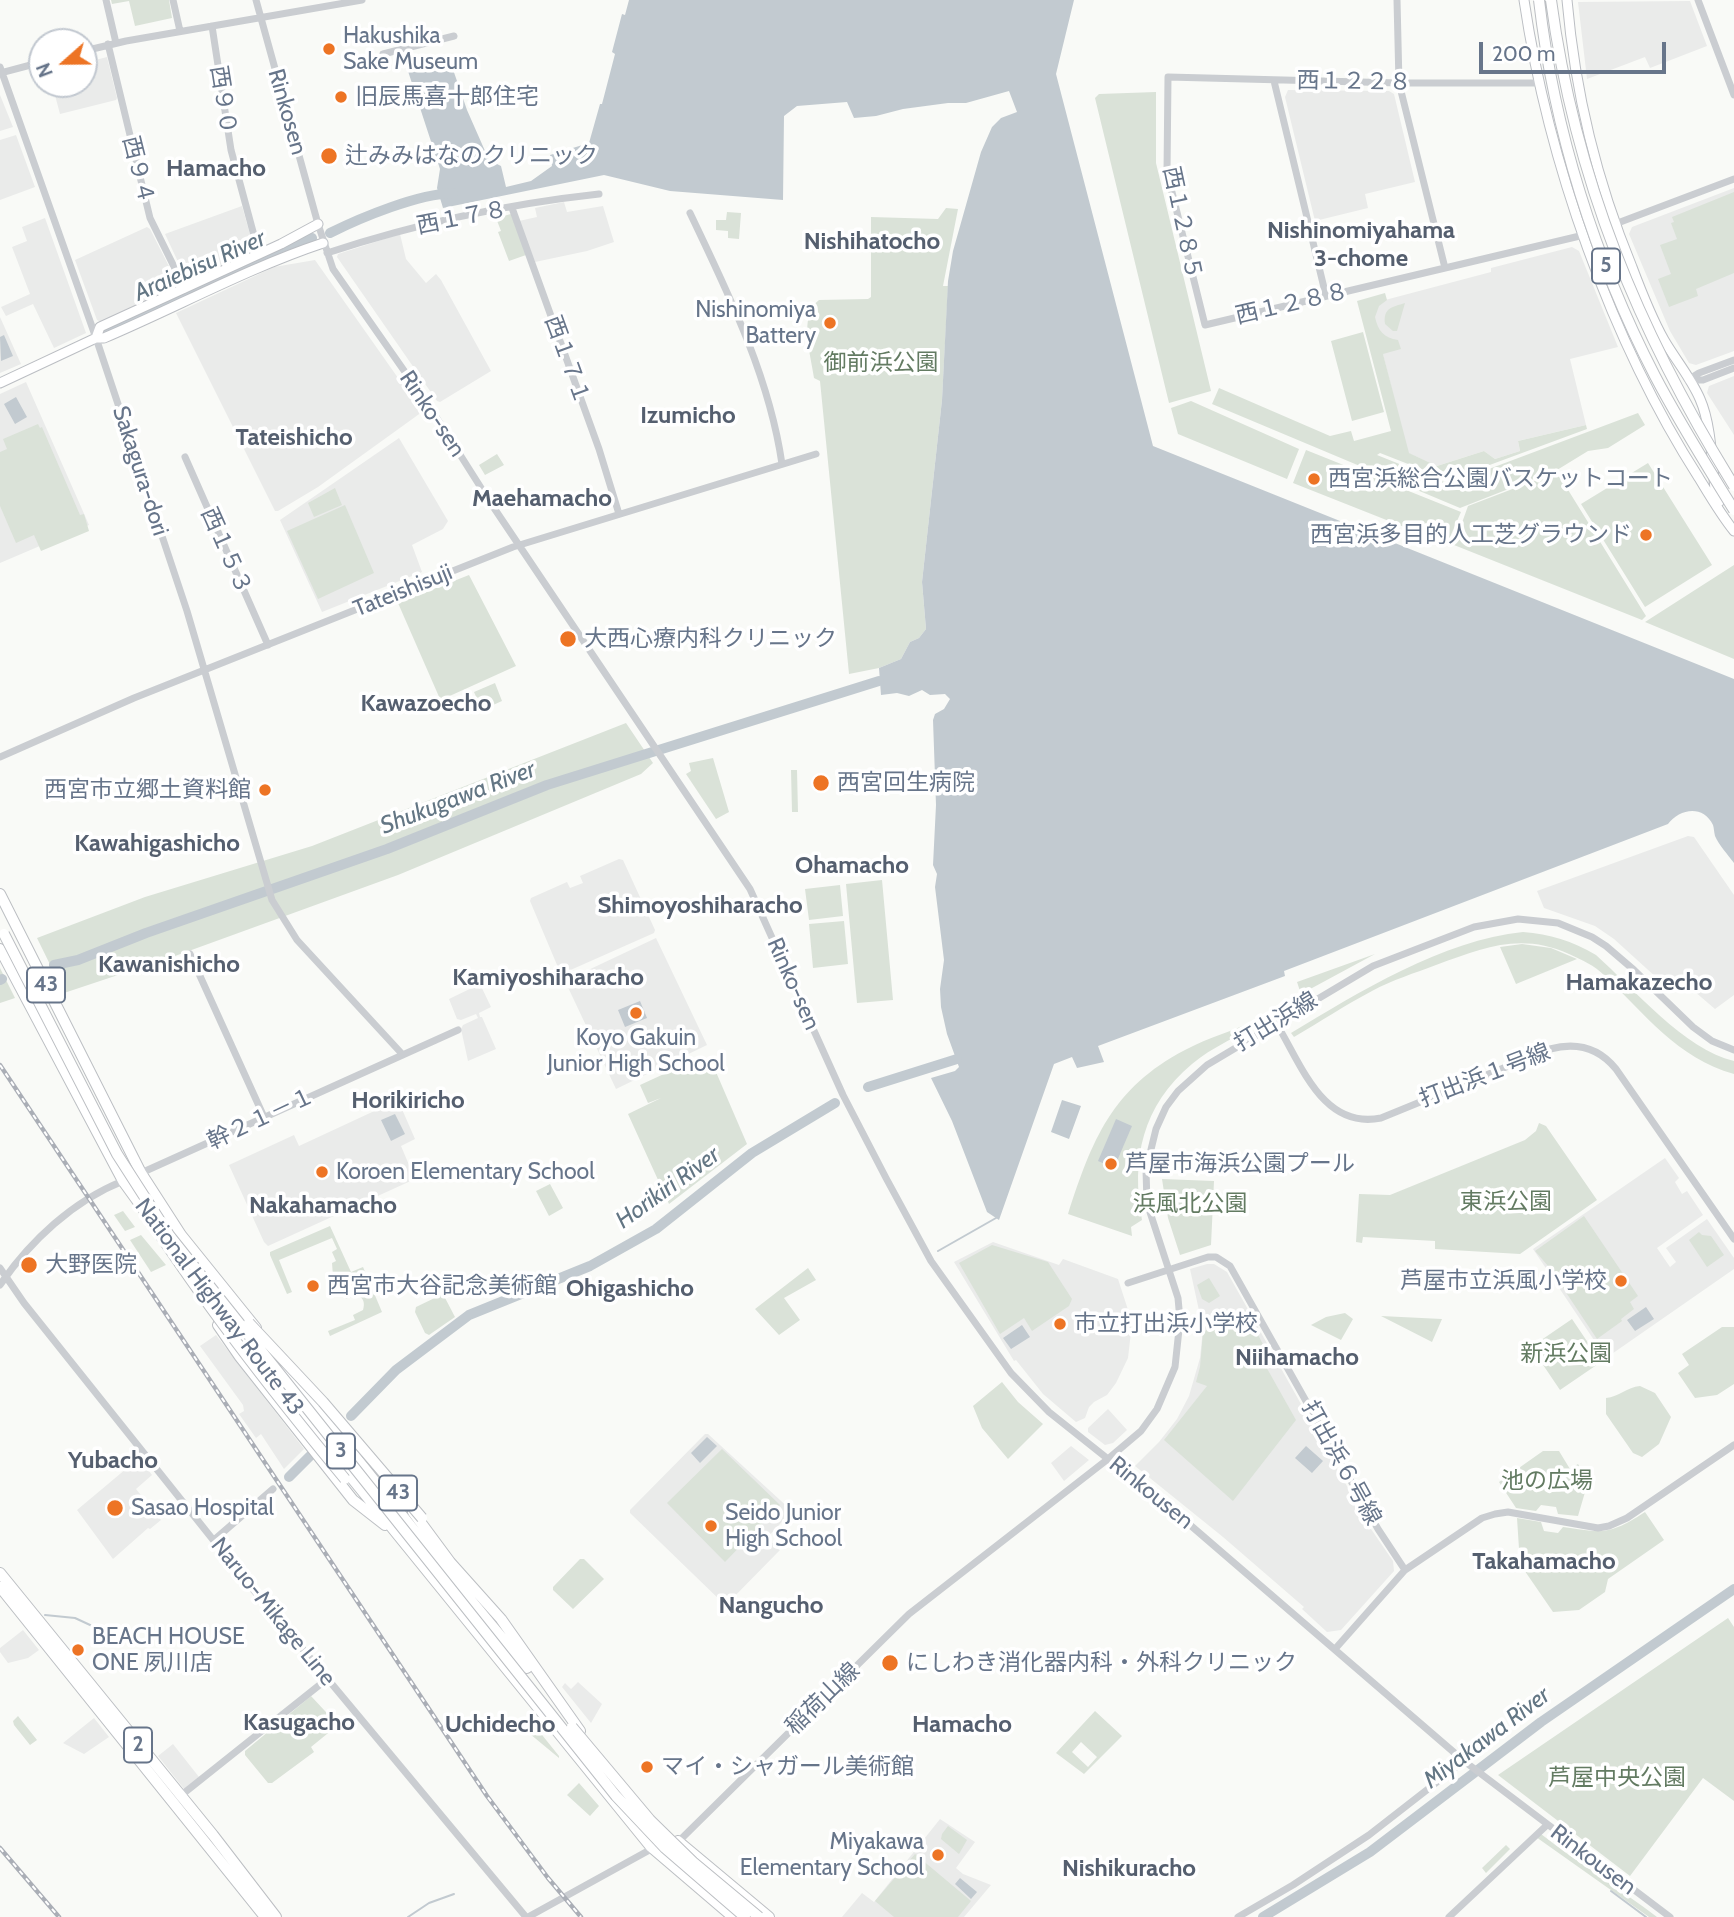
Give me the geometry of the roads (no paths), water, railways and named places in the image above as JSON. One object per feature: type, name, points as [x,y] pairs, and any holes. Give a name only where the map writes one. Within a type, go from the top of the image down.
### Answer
[{"type":"highway","name":"5","points":[[1539,0],[1558,107],[1596,241],[1612,283],[1655,376],[1734,510]]},
{"type":"highway","name":"5","points":[[1551,0],[1570,105],[1608,237],[1667,370],[1734,486]]},
{"type":"highway","name":"National Highway Route 43","points":[[0,894],[141,1174],[181,1235],[212,1276],[395,1488],[450,1562],[501,1619],[593,1747],[650,1815],[769,1917]]},
{"type":"highway","points":[[0,905],[4,929]]},
{"type":"highway","name":"3","points":[[4,929],[90,1104],[117,1154],[169,1235],[565,1734],[643,1826],[745,1917]]},
{"type":"highway","name":"3","points":[[4,929],[103,1111],[141,1177],[176,1230],[622,1790],[671,1842],[759,1917]]},
{"type":"highway","name":"National Highway Route 43","points":[[0,948],[123,1181],[229,1327],[651,1847],[733,1917]]},
{"type":"highway","points":[[90,1104],[102,1136],[139,1202],[190,1281],[291,1414],[364,1502],[391,1527]]},
{"type":"highway","points":[[249,1323],[316,1394],[422,1518],[450,1562]]},
{"type":"highway","name":"2","points":[[0,1573],[265,1917]]},
{"type":"highway","name":"2","points":[[0,1587],[276,1917]]},
{"type":"main road","points":[[1524,0],[1540,83],[1584,234],[1617,319],[1651,396],[1687,460],[1734,530]]},
{"type":"main road","points":[[1567,0],[1571,47],[1584,114],[1615,224],[1658,327],[1700,399],[1716,498],[1734,530]]},
{"type":"main road","points":[[165,305],[185,289],[317,224]]},
{"type":"main road","points":[[1584,234],[1615,224]]},
{"type":"main road","points":[[0,383],[96,338],[100,327],[165,305],[276,259],[323,243]]},
{"type":"street","name":"西９４","points":[[106,0],[112,43],[150,218],[185,289]]},
{"type":"street","points":[[173,0],[180,32]]},
{"type":"street","name":"Rinkosen","points":[[256,0],[317,224]]},
{"type":"street","points":[[308,0],[309,9]]},
{"type":"street","points":[[98,47],[362,0]]},
{"type":"street","points":[[1397,0],[1399,83],[1445,268]]},
{"type":"street","points":[[1698,0],[1734,95]]},
{"type":"street","name":"西９０","points":[[212,26],[231,150],[259,254]]},
{"type":"street","points":[[383,54],[454,36]]},
{"type":"street","points":[[1,71],[28,65]]},
{"type":"street","name":"Sakagura-dori","points":[[1,71],[96,338],[206,669],[272,900],[297,940],[403,1055]]},
{"type":"street","name":"西１２２８","points":[[1168,77],[1399,83],[1540,83]]},
{"type":"street","name":"西１２８５","points":[[1168,77],[1167,172],[1205,325]]},
{"type":"street","points":[[1275,81],[1326,296]]},
{"type":"street","points":[[1615,224],[1734,179]]},
{"type":"street","name":"西１７８","points":[[327,254],[405,229],[599,194]]},
{"type":"street","name":"西１７１","points":[[512,208],[596,440],[619,514]]},
{"type":"street","points":[[690,213],[737,314],[772,413],[782,464]]},
{"type":"street","name":"Rinko-sen","points":[[317,224],[333,269],[433,412],[750,889],[843,1095],[931,1261],[1021,1385],[1049,1412],[1108,1459]]},
{"type":"street","name":"西１２８８","points":[[1205,325],[1584,234]]},
{"type":"street","points":[[1688,380],[1734,360]]},
{"type":"street","points":[[1688,380],[1703,380],[1734,368]]},
{"type":"street","name":"Tateishisuji","points":[[0,757],[134,698],[519,545],[816,454]]},
{"type":"street","name":"西１５３","points":[[185,457],[268,645]]},
{"type":"street","name":"打出浜線","points":[[1108,1459],[1149,1421],[1164,1398],[1175,1367],[1180,1320],[1178,1298],[1147,1203],[1146,1170],[1156,1129],[1167,1107],[1192,1076],[1234,1047],[1354,975],[1392,957],[1474,927],[1518,919],[1558,923],[1592,937],[1634,970],[1702,1034],[1734,1050]]},
{"type":"street","points":[[190,954],[264,1117]]},
{"type":"street","name":"打出浜１号線","points":[[1276,1023],[1307,1078],[1324,1100],[1340,1114],[1362,1120],[1381,1118],[1550,1049],[1580,1046],[1595,1051],[1608,1059],[1616,1069],[1734,1238]]},
{"type":"street","name":"幹２１－１","points":[[141,1174],[458,1030]]},
{"type":"street","points":[[0,1285],[38,1239],[94,1194],[123,1181]]},
{"type":"street","name":"打出浜６号線","points":[[1128,1283],[1208,1257],[1216,1257],[1230,1266],[1378,1529],[1405,1570]]},
{"type":"street","name":"Naruo-Mikage Line","points":[[0,1269],[327,1679],[527,1917]]},
{"type":"street","points":[[1335,1649],[1405,1570],[1476,1522],[1508,1512],[1592,1527],[1614,1525],[1734,1445]]},
{"type":"street","name":"Rinkousen","points":[[1108,1459],[1182,1518],[1466,1762],[1670,1917]]},
{"type":"street","name":"稲荷山線","points":[[680,1843],[715,1804],[909,1614],[1108,1459]]},
{"type":"street","points":[[214,1539],[273,1489]]},
{"type":"street","points":[[176,1799],[327,1679]]},
{"type":"street","points":[[1238,1917],[1369,1835],[1466,1762]]},
{"type":"street","points":[[1449,1917],[1547,1825]]},
{"type":"street","points":[[527,1917],[651,1847],[680,1843]]},
{"type":"waterway","name":"Araiebisu River","points":[[330,233],[407,202],[453,193]]},
{"type":"waterway","name":"Araiebisu River","points":[[105,332],[312,238]]},
{"type":"waterway","name":"Shukugawa River","points":[[54,965],[78,960],[146,933],[387,849],[547,785],[879,681]]},
{"type":"waterway","name":"Horikiri River","points":[[868,1087],[957,1059]]},
{"type":"waterway","name":"Horikiri River","points":[[351,1416],[396,1370],[469,1315],[590,1266],[656,1229],[752,1153],[835,1103]]},
{"type":"waterway","points":[[938,1251],[996,1218]]},
{"type":"waterway","name":"Horikiri River","points":[[289,1477],[310,1456]]},
{"type":"waterway","name":"Miyakawa River","points":[[1263,1917],[1370,1852],[1541,1722],[1734,1589]]},
{"type":"waterway","points":[[45,1615],[75,1618],[103,1631]]},
{"type":"waterway","points":[[1611,1891],[1646,1917]]},
{"type":"waterway","points":[[408,1917],[429,1903],[454,1894]]},
{"type":"railway","points":[[0,1065],[487,1796],[548,1878],[581,1917]]},
{"type":"railway","points":[[0,1848],[59,1917]]},
{"type":"place","name":"Hakushika Sake Museum","points":[[329,49]]},
{"type":"place","name":"旧辰馬喜十郎住宅","points":[[341,97]]},
{"type":"place","name":"辻みみはなのクリニック","points":[[329,156]]},
{"type":"place","name":"Nishinomiya Battery","points":[[830,323]]},
{"type":"place","name":"西宮浜総合公園バスケットコート","points":[[1314,479]]},
{"type":"place","name":"西宮浜多目的人工芝グラウンド","points":[[1646,535]]},
{"type":"place","name":"大西心療内科クリニック","points":[[568,639]]},
{"type":"place","name":"西宮回生病院","points":[[821,783]]},
{"type":"place","name":"西宮市立郷土資料館","points":[[265,790]]},
{"type":"place","name":"Koyo Gakuin Junior High School","points":[[636,1013]]},
{"type":"place","name":"芦屋市海浜公園プール","points":[[1111,1164]]},
{"type":"place","name":"Koroen Elementary School","points":[[322,1172]]},
{"type":"place","name":"大野医院","points":[[29,1265]]},
{"type":"place","name":"芦屋市立浜風小学校","points":[[1621,1281]]},
{"type":"place","name":"西宮市大谷記念美術館","points":[[313,1286]]},
{"type":"place","name":"市立打出浜小学校","points":[[1060,1324]]},
{"type":"place","name":"Sasao Hospital","points":[[115,1508]]},
{"type":"place","name":"Seido Junior High School","points":[[711,1526]]},
{"type":"place","name":"BEACH HOUSE ONE 夙川店","points":[[78,1650]]},
{"type":"place","name":"にしわき消化器内科・外科クリニック","points":[[890,1663]]},
{"type":"place","name":"マイ・シャガール美術館","points":[[647,1767]]},
{"type":"place","name":"Miyakawa Elementary School","points":[[938,1855]]},
{"type":"district","name":"Hamacho","points":[[216,169]]},
{"type":"district","name":"Nishihatocho","points":[[872,242]]},
{"type":"district","name":"Nishinomiyahama 3-chome","points":[[1361,245]]},
{"type":"district","name":"Izumicho","points":[[688,416]]},
{"type":"district","name":"Tateishicho","points":[[294,438]]},
{"type":"district","name":"Maehamacho","points":[[542,499]]},
{"type":"district","name":"Kawazoecho","points":[[426,704]]},
{"type":"district","name":"Kawahigashicho","points":[[157,844]]},
{"type":"district","name":"Ohamacho","points":[[852,866]]},
{"type":"district","name":"Shimoyoshiharacho","points":[[700,906]]},
{"type":"district","name":"Kawanishicho","points":[[169,965]]},
{"type":"district","name":"Kamiyoshiharacho","points":[[548,978]]},
{"type":"district","name":"Hamakazecho","points":[[1639,983]]},
{"type":"district","name":"Horikiricho","points":[[408,1101]]},
{"type":"district","name":"Nakahamacho","points":[[323,1206]]},
{"type":"district","name":"Ohigashicho","points":[[630,1289]]},
{"type":"district","name":"Niihamacho","points":[[1297,1358]]},
{"type":"district","name":"Yubacho","points":[[113,1461]]},
{"type":"district","name":"Takahamacho","points":[[1544,1562]]},
{"type":"district","name":"Nangucho","points":[[771,1606]]},
{"type":"district","name":"Kasugacho","points":[[299,1723]]},
{"type":"district","name":"Uchidecho","points":[[500,1725]]},
{"type":"district","name":"Hamacho","points":[[962,1725]]},
{"type":"district","name":"Nishikuracho","points":[[1129,1869]]},
{"type":"park label","name":"御前浜公園","points":[[881,363]]},
{"type":"park label","name":"東浜公園","points":[[1506,1202]]},
{"type":"park label","name":"浜風北公園","points":[[1190,1204]]},
{"type":"park label","name":"新浜公園","points":[[1566,1354]]},
{"type":"park label","name":"池の広場","points":[[1547,1481]]},
{"type":"park label","name":"芦屋中央公園","points":[[1617,1778]]}]
